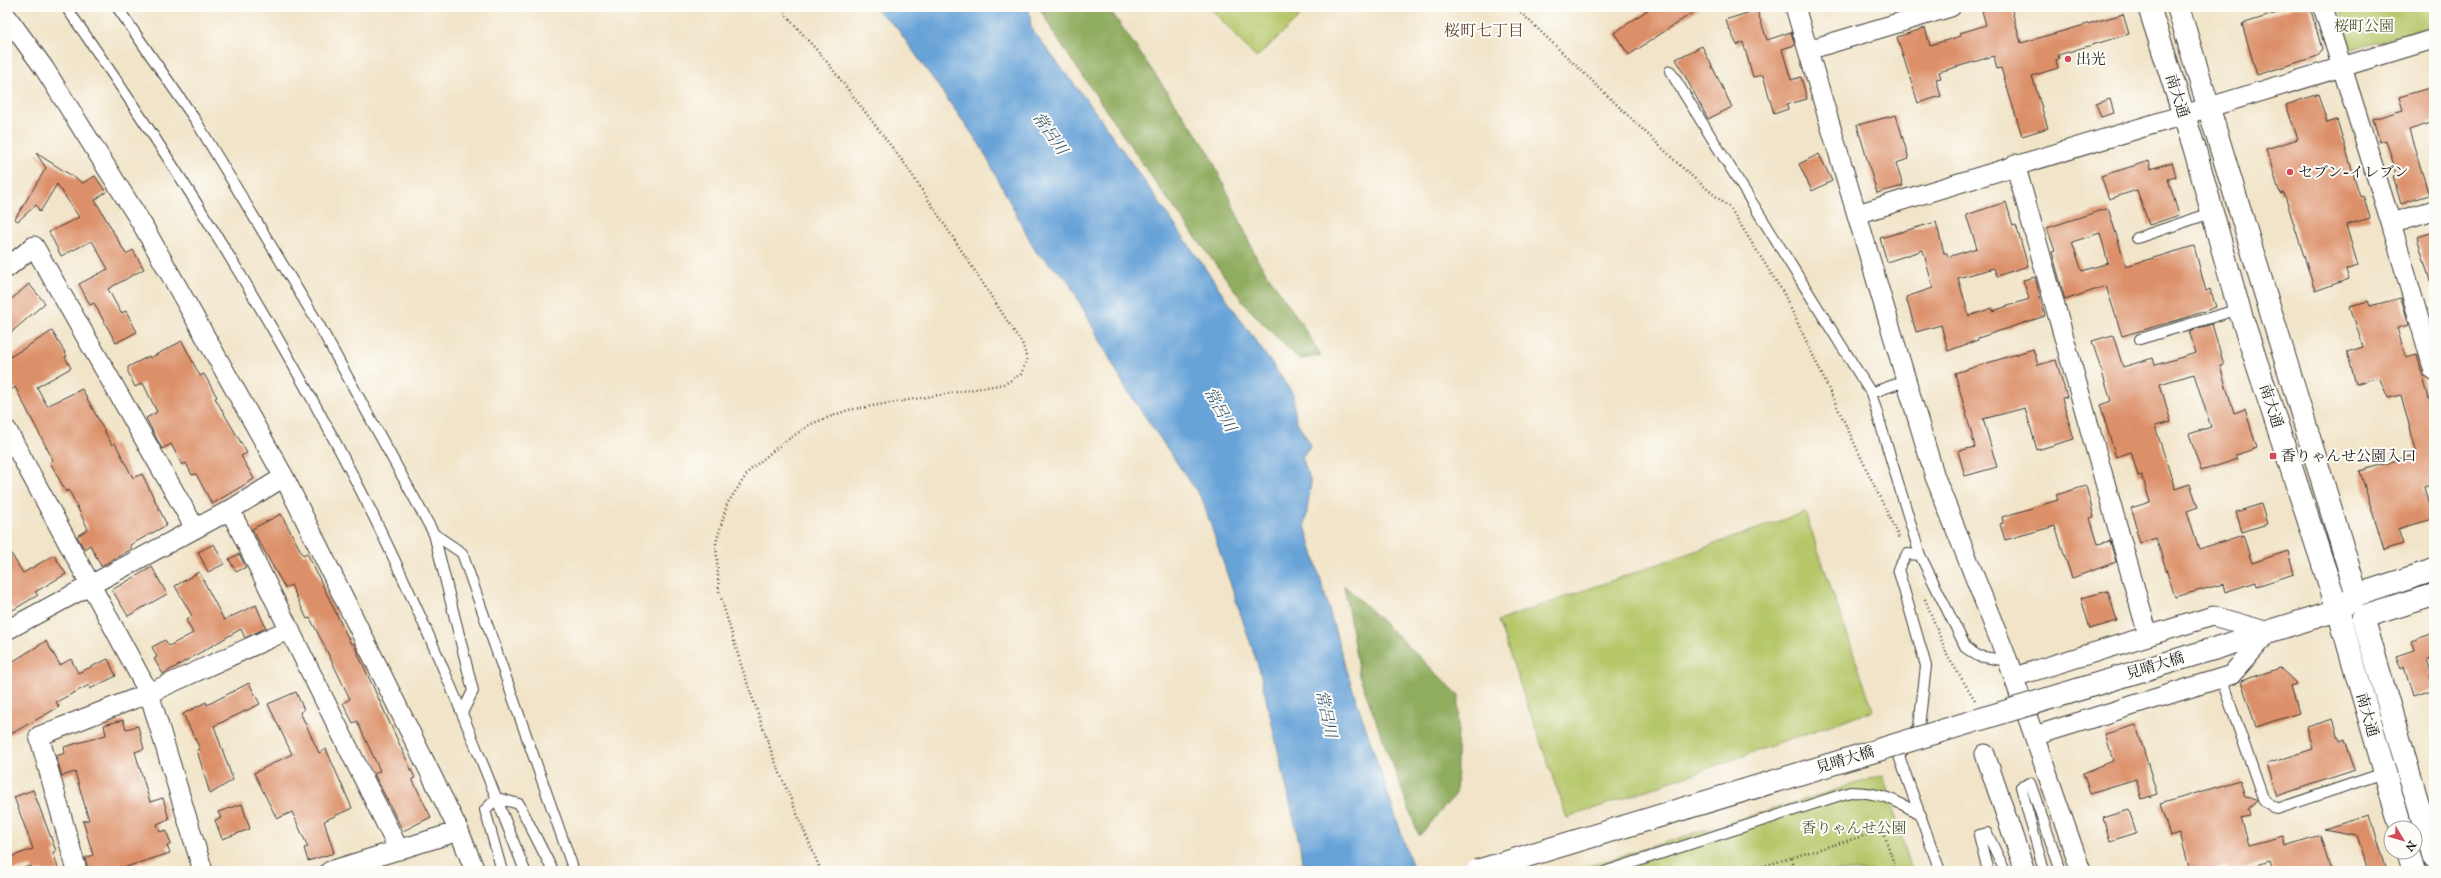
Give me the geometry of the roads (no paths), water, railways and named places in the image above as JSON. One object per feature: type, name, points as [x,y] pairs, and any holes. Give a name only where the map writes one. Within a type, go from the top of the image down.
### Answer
[{"type":"street","points":[[1795,7],[1908,380],[1935,477],[2011,669],[2081,871]]},
{"type":"street","points":[[1808,50],[1950,7]]},
{"type":"street","name":"南大通","points":[[2149,7],[2183,114],[2240,309],[2338,610],[2399,820]]},
{"type":"street","name":"南大通","points":[[2178,7],[2364,617],[2434,858]]},
{"type":"street","points":[[2322,7],[2392,223],[2434,371]]},
{"type":"street","points":[[7,17],[44,68],[142,224],[284,477],[459,831],[475,871]]},
{"type":"street","points":[[1857,214],[2015,164],[2341,68],[2434,38]]},
{"type":"street","points":[[2015,164],[2148,635]]},
{"type":"street","points":[[2392,223],[2434,210]]},
{"type":"street","points":[[7,268],[34,246],[195,528]]},
{"type":"street","points":[[7,430],[149,693],[203,871]]},
{"type":"street","points":[[9,626],[91,585],[230,510],[284,477]]},
{"type":"street","points":[[230,510],[399,850]]},
{"type":"street","points":[[2338,610],[2357,595],[2434,570]]},
{"type":"street","points":[[2338,610],[2364,617],[2434,595]]},
{"type":"street","name":"見晴大橋","points":[[1477,871],[2338,610]]},
{"type":"street","points":[[2011,669],[2148,635],[2212,616],[2269,632],[2231,675],[2034,736]]},
{"type":"street","points":[[77,871],[39,736],[149,693],[290,629]]},
{"type":"street","points":[[1985,754],[2025,871]]},
{"type":"street","points":[[330,871],[459,831]]},
{"type":"street","points":[[2411,860],[2414,871]]},
{"type":"lane","points":[[66,7],[136,106],[263,312],[361,491],[463,712],[525,871]]},
{"type":"lane","points":[[117,7],[196,121],[319,325],[434,534],[473,691],[463,712]]},
{"type":"lane","points":[[1670,71],[1871,393],[1920,555],[1966,648],[1978,656],[2011,669]]},
{"type":"lane","points":[[2136,238],[2211,213]]},
{"type":"lane","points":[[2140,339],[2240,309]]},
{"type":"lane","points":[[1871,393],[1908,380]]},
{"type":"lane","points":[[434,534],[462,554],[574,871]]},
{"type":"lane","points":[[1920,555],[1907,554],[1898,569],[1926,666],[1919,727],[1900,756],[1940,871]]},
{"type":"lane","points":[[2221,678],[2264,801],[2277,809],[2384,773]]},
{"type":"lane","points":[[2044,871],[2021,787],[2030,783],[2061,871]]},
{"type":"lane","points":[[1607,871],[1850,792],[1878,794],[1897,800],[1921,815]]},
{"type":"lane","points":[[497,798],[485,810],[502,871]]},
{"type":"lane","points":[[497,798],[519,804],[553,871]]},
{"type":"lane","points":[[1988,871],[1979,835],[1987,833],[2004,871]]},
{"type":"water","name":"常呂川","points":[[873,7],[1029,7],[1031,28],[1100,118],[1293,394],[1296,420],[1311,445],[1302,457],[1311,483],[1305,525],[1345,666],[1414,871],[1303,871],[1300,846],[1260,672],[1202,499],[1126,389],[1067,279],[1036,252],[980,145],[896,27]]},
{"type":"place","name":"出光","points":[[2068,59]]},
{"type":"place","name":"セブン-イレブン","points":[[2290,172]]},
{"type":"place","name":"香りゃんせ公園入口","points":[[2273,456]]},
{"type":"district","name":"桜町七丁目","points":[[1484,32]]},
{"type":"park label","name":"桜町公園","points":[[2364,26]]},
{"type":"park label","name":"香りゃんせ公園","points":[[1854,828]]}]
